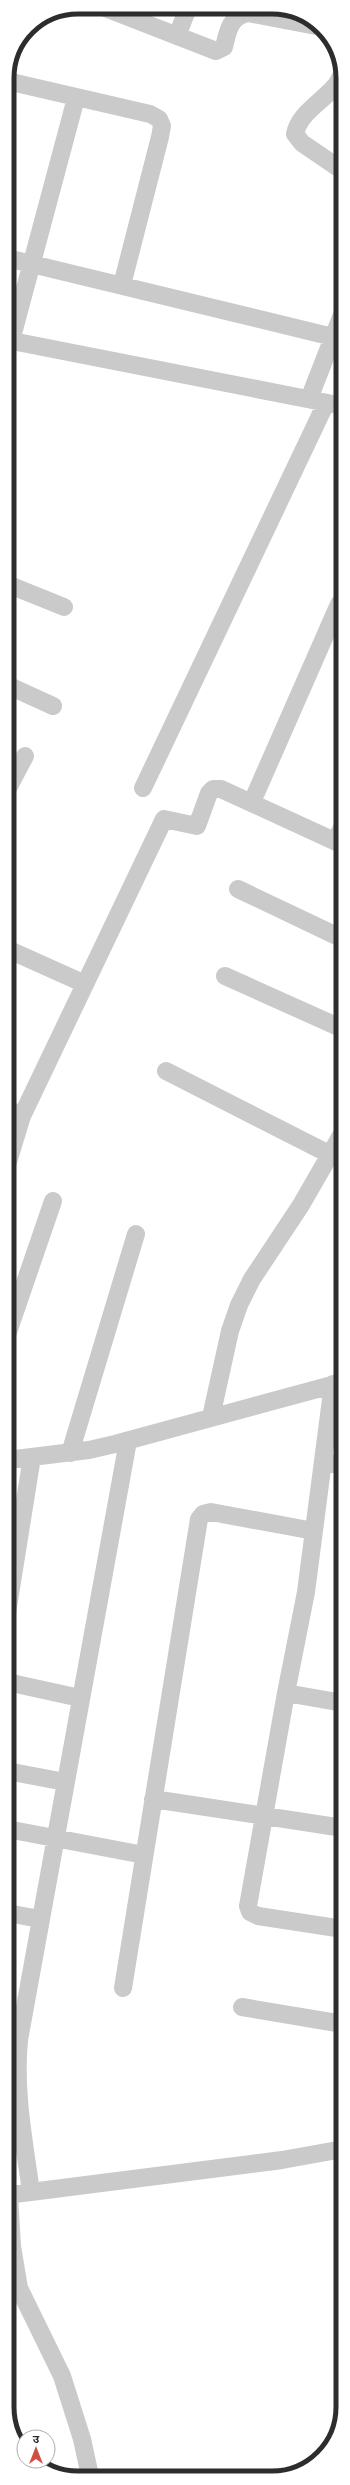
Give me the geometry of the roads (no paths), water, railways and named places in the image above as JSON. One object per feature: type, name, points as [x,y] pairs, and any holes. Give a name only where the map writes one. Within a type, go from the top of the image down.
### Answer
[{"type":"street","points":[[121,14],[216,51],[224,47],[232,22],[240,15],[244,14]]},
{"type":"street","points":[[177,36],[186,14]]},
{"type":"street","points":[[253,14],[305,24]]},
{"type":"street","points":[[14,83],[150,114],[159,119],[162,126],[122,285]]},
{"type":"street","points":[[336,84],[301,119],[297,125],[295,134],[302,143],[336,166]]},
{"type":"street","points":[[14,323],[32,263],[76,98]]},
{"type":"street","points":[[14,259],[333,337]]},
{"type":"street","points":[[309,399],[336,330]]},
{"type":"street","points":[[14,341],[335,405],[143,788]]},
{"type":"street","points":[[14,587],[64,607]]},
{"type":"street","points":[[252,802],[336,611]]},
{"type":"street","points":[[14,688],[53,706]]},
{"type":"street","points":[[14,777],[25,756]]},
{"type":"street","points":[[15,1113],[85,984],[164,820],[197,826],[209,793],[213,789],[230,792],[336,835]]},
{"type":"street","points":[[238,889],[336,936]]},
{"type":"street","points":[[14,952],[85,984]]},
{"type":"street","points":[[225,976],[336,1026]]},
{"type":"street","points":[[166,1071],[331,1155]]},
{"type":"street","points":[[211,1417],[230,1331],[239,1305],[252,1279],[336,1145]]},
{"type":"street","points":[[14,1315],[53,1201]]},
{"type":"street","points":[[70,1453],[136,1234]]},
{"type":"street","points":[[14,1459],[70,1453],[128,1441],[336,1384]]},
{"type":"street","points":[[336,1394],[323,1463],[300,1626],[286,1693],[249,1899],[250,1912],[258,1916],[336,1928]]},
{"type":"street","points":[[31,2192],[16,2077],[19,2040],[80,1698],[128,1441]]},
{"type":"street","points":[[14,1569],[32,1457]]},
{"type":"street","points":[[323,1463],[336,1464]]},
{"type":"street","points":[[123,1988],[199,1519],[203,1514],[211,1512],[314,1531]]},
{"type":"street","points":[[14,1684],[80,1698]]},
{"type":"street","points":[[286,1693],[336,1702]]},
{"type":"street","points":[[14,1772],[65,1782]]},
{"type":"street","points":[[153,1799],[264,1814],[336,1827]]},
{"type":"street","points":[[14,1830],[144,1855]]},
{"type":"street","points":[[14,1914],[40,1919]]},
{"type":"street","points":[[242,2007],[336,2023]]},
{"type":"street","points":[[14,2194],[282,2160],[336,2150]]},
{"type":"street","points":[[14,2260],[18,2288],[62,2376],[82,2440],[89,2471]]}]
